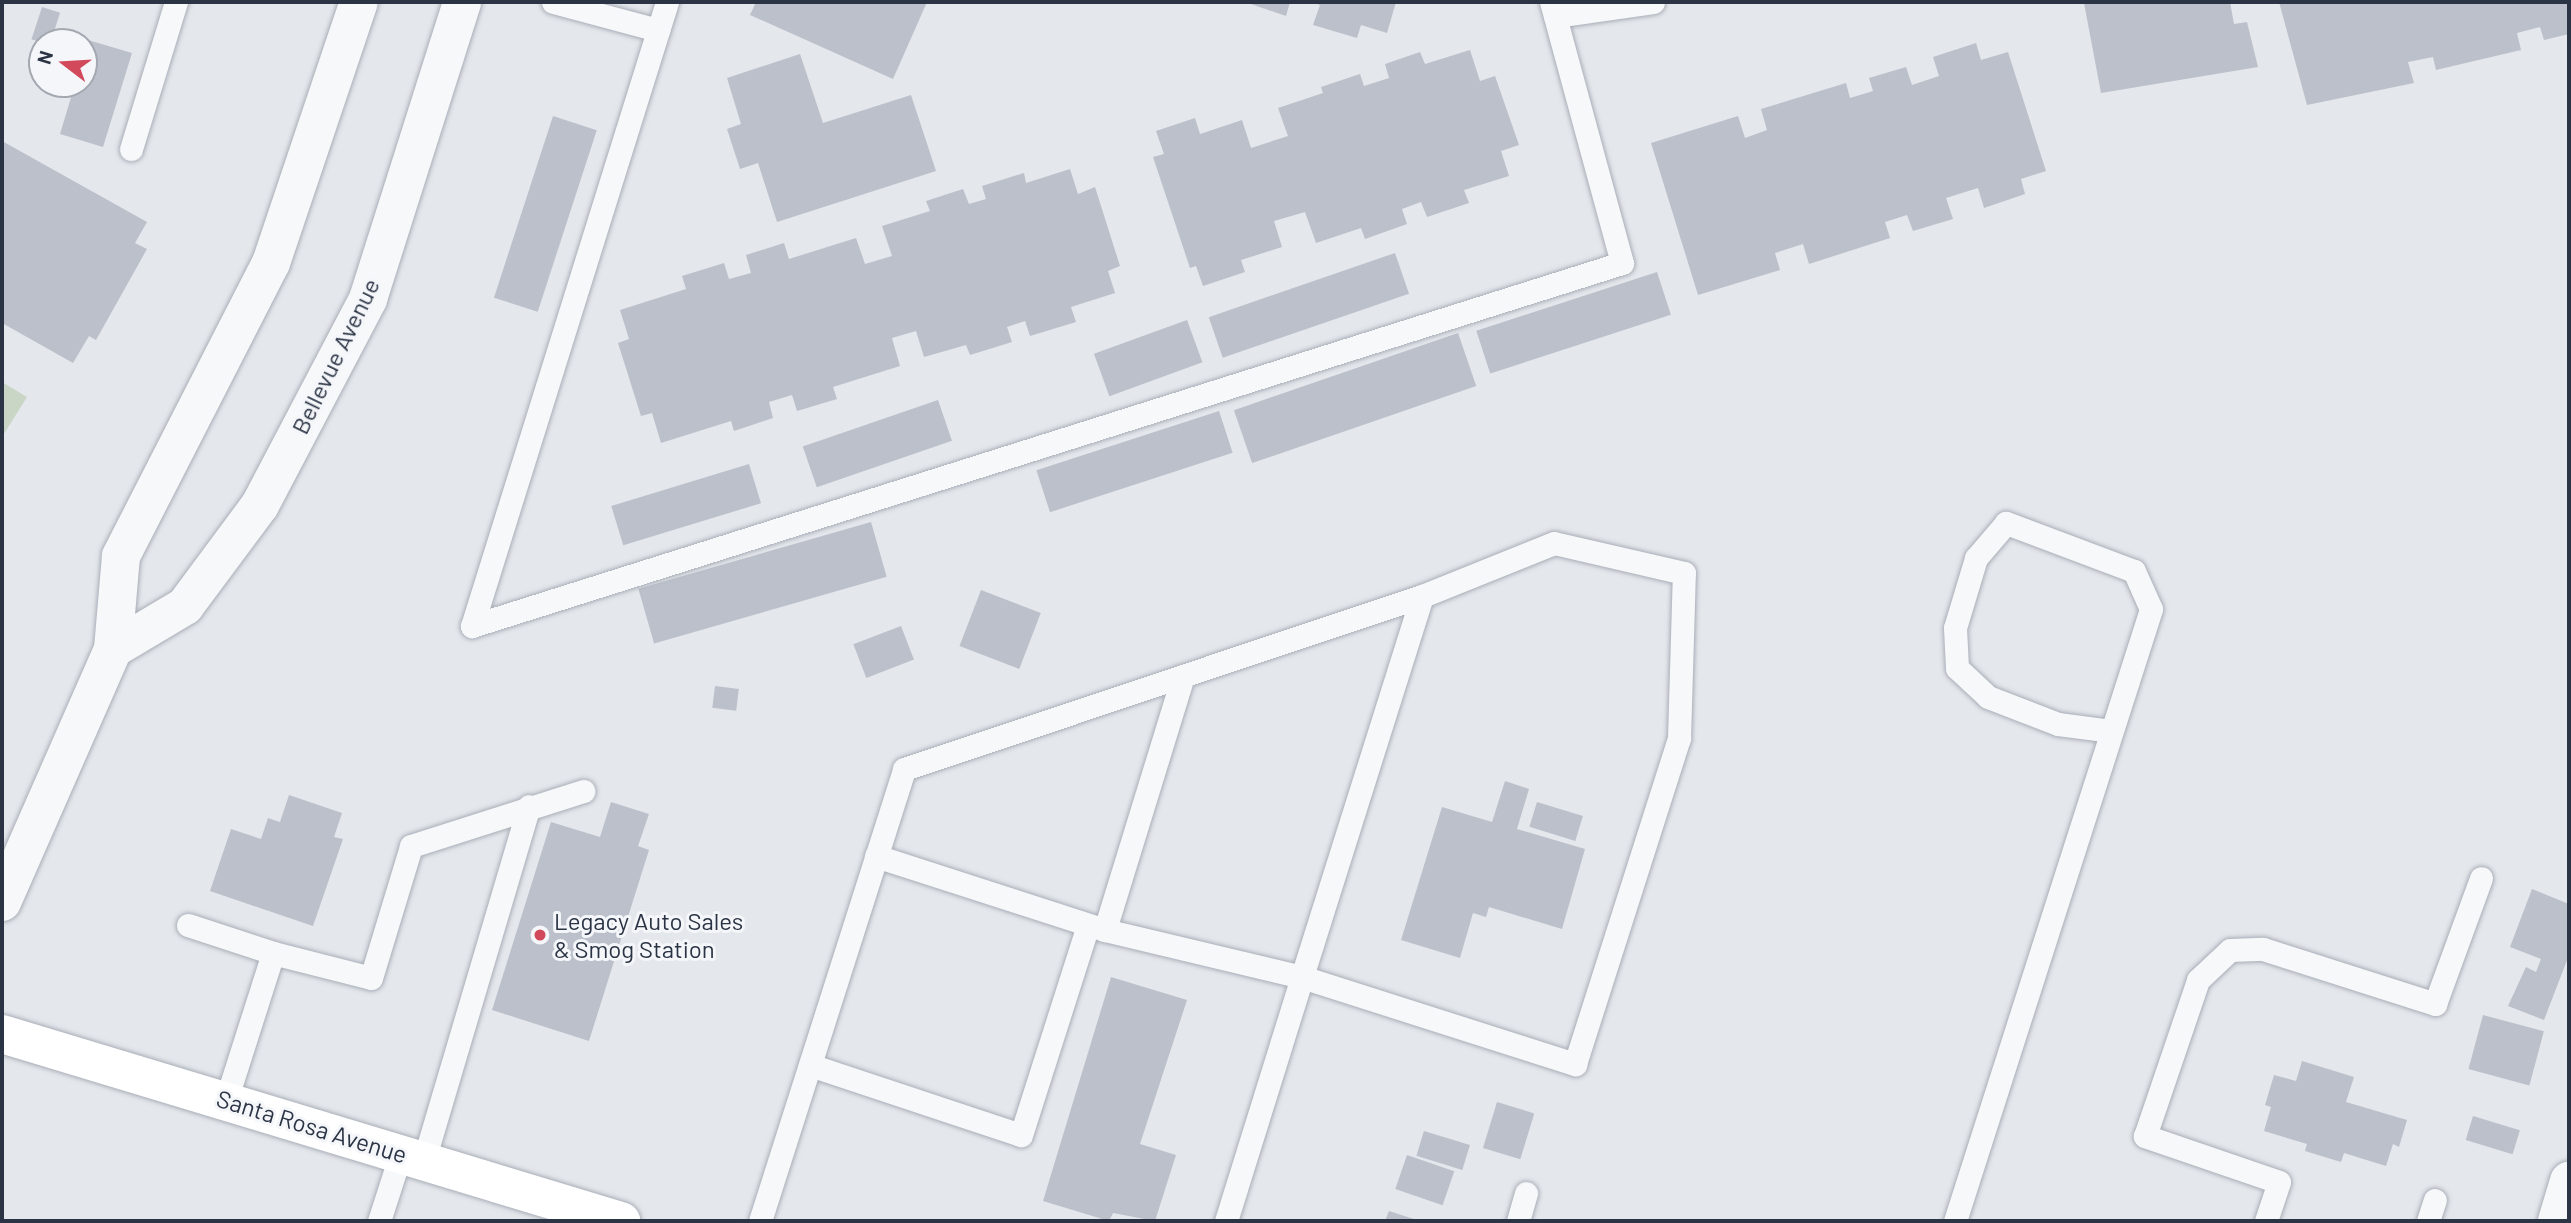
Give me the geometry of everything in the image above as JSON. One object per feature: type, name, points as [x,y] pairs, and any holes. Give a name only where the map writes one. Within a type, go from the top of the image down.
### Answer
[{"type":"main road","name":"Santa Rosa Avenue","points":[[2,1034],[621,1221]]},
{"type":"street","points":[[2,902],[113,649],[121,555],[271,263],[359,2]]},
{"type":"street","name":"Bellevue Avenue","points":[[113,649],[185,607],[260,505],[368,299],[461,2]]},
{"type":"street","points":[[2557,1221],[2569,1181]]},
{"type":"lane","points":[[131,149],[176,2]]},
{"type":"lane","points":[[553,2],[658,30]]},
{"type":"lane","points":[[667,2],[472,626],[1622,263],[1553,9],[1653,2]]},
{"type":"lane","points":[[1955,1221],[2151,609],[2134,571],[2006,523],[1976,558],[1955,628],[1957,668],[1988,697],[2059,724],[2111,731]]},
{"type":"lane","points":[[760,1221],[810,1065],[876,856],[904,769],[1422,596],[1554,543],[1684,573],[1679,738],[1575,1064],[1302,977],[1097,927],[876,856]]},
{"type":"lane","points":[[1226,1221],[1422,596]]},
{"type":"lane","points":[[810,1065],[1021,1135],[1184,676]]},
{"type":"lane","points":[[188,925],[273,953],[371,978],[411,846],[529,806],[583,791]]},
{"type":"lane","points":[[379,1221],[412,1156],[529,806]]},
{"type":"lane","points":[[2266,1221],[2279,1182],[2145,1136],[2198,980],[2230,950],[2263,949],[2435,1004],[2480,878]]},
{"type":"lane","points":[[226,1100],[273,953]]},
{"type":"lane","points":[[1518,1221],[1526,1193]]},
{"type":"green space","points":[[2,382],[27,397],[2,437]]},
{"type":"building","points":[[756,2],[927,2],[893,79],[750,15]]},
{"type":"building","points":[[1245,2],[1290,2],[1286,16]]},
{"type":"building","points":[[1311,2],[1396,2],[1387,33],[1361,25],[1357,38],[1313,25],[1320,5]]},
{"type":"building","points":[[2230,2],[2234,24],[2247,22],[2258,67],[2101,93],[2084,3]]},
{"type":"building","points":[[2279,2],[2569,2],[2569,34],[2544,40],[2540,27],[2517,33],[2521,50],[2436,70],[2433,57],[2408,62],[2414,83],[2307,105]]},
{"type":"building","points":[[42,7],[60,13],[55,28],[35,28]]},
{"type":"building","points":[[98,43],[132,53],[103,147],[60,134],[71,98],[98,98]]},
{"type":"building","points":[[1976,43],[1981,60],[2008,52],[2046,171],[2021,179],[2025,194],[1984,208],[1978,188],[1946,198],[1953,219],[1913,231],[1907,215],[1885,222],[1890,238],[1809,264],[1803,244],[1775,253],[1780,270],[1698,295],[1651,143],[1738,116],[1745,138],[1767,130],[1761,109],[1846,83],[1850,98],[1873,91],[1869,78],[1906,67],[1912,85],[1939,76],[1933,57]]},
{"type":"building","points":[[1470,50],[1480,81],[1495,76],[1519,145],[1501,151],[1509,176],[1464,190],[1469,203],[1427,217],[1421,202],[1402,209],[1407,224],[1365,239],[1361,228],[1316,243],[1305,212],[1274,221],[1282,247],[1241,260],[1245,272],[1203,286],[1196,266],[1190,268],[1153,157],[1164,154],[1156,131],[1195,118],[1200,134],[1242,120],[1251,148],[1288,136],[1278,108],[1323,93],[1321,87],[1360,74],[1364,86],[1389,78],[1385,64],[1420,52],[1425,64]]},
{"type":"building","points":[[800,54],[823,123],[911,95],[936,171],[777,222],[758,163],[740,169],[727,129],[741,124],[727,78]]},
{"type":"building","points":[[553,116],[597,130],[538,312],[494,298]]},
{"type":"building","points":[[2,141],[147,222],[135,243],[147,249],[96,340],[89,336],[73,363],[2,323]]},
{"type":"building","points":[[1070,169],[1078,194],[1095,187],[1120,266],[1108,271],[1115,293],[1071,307],[1076,322],[1030,336],[1025,321],[1007,327],[1012,342],[970,355],[966,345],[924,357],[916,331],[892,338],[900,366],[833,387],[837,399],[797,411],[792,395],[769,402],[773,418],[734,431],[731,421],[661,443],[652,413],[641,416],[618,343],[629,339],[620,310],[686,289],[682,276],[724,263],[729,279],[751,273],[746,255],[784,243],[789,259],[856,238],[865,264],[892,256],[882,226],[930,211],[926,201],[963,189],[969,204],[986,199],[982,186],[1024,173],[1026,183]]},
{"type":"building","points":[[1395,253],[1409,294],[1223,358],[1209,317]]},
{"type":"building","points":[[1657,272],[1671,315],[1490,374],[1476,331]]},
{"type":"building","points":[[1187,320],[1202,362],[1109,396],[1094,354]]},
{"type":"building","points":[[1458,333],[1476,386],[1252,463],[1234,410]]},
{"type":"building","points":[[938,400],[952,441],[817,487],[803,447]]},
{"type":"building","points":[[1219,411],[1233,453],[1050,512],[1036,470]]},
{"type":"building","points":[[749,464],[761,503],[623,545],[611,506]]},
{"type":"building","points":[[871,522],[887,577],[654,643],[638,589]]},
{"type":"building","points":[[981,590],[1041,613],[1019,669],[959,646]]},
{"type":"building","points":[[901,626],[914,660],[866,678],[853,644]]},
{"type":"building","points":[[715,686],[739,689],[736,711],[712,708]]},
{"type":"building","points":[[1505,781],[1529,789],[1517,829],[1585,849],[1562,929],[1489,907],[1486,917],[1473,913],[1460,958],[1401,940],[1442,807],[1492,822]]},
{"type":"building","points":[[289,795],[342,813],[334,837],[343,839],[313,926],[210,891],[231,829],[261,839],[268,818],[280,822]]},
{"type":"building","points":[[611,802],[649,814],[638,846],[649,850],[589,1041],[492,1010],[551,822],[600,837]]},
{"type":"building","points":[[1537,802],[1583,816],[1575,841],[1529,827]]},
{"type":"building","points":[[2532,889],[2569,904],[2569,955],[2544,1020],[2508,1006],[2526,967],[2536,972],[2541,959],[2510,947]]},
{"type":"building","points":[[1111,977],[1187,1000],[1140,1144],[1176,1155],[1155,1221],[1113,1213],[1109,1221],[1043,1201]]},
{"type":"building","points":[[2483,1015],[2544,1031],[2529,1085],[2469,1069]]},
{"type":"building","points":[[2302,1061],[2354,1077],[2346,1102],[2407,1120],[2399,1147],[2393,1144],[2386,1166],[2344,1153],[2341,1162],[2305,1151],[2307,1144],[2264,1131],[2271,1107],[2265,1105],[2274,1075],[2296,1081]]},
{"type":"building","points":[[1497,1102],[1534,1113],[1520,1159],[1483,1148]]},
{"type":"building","points":[[2473,1116],[2520,1130],[2513,1154],[2466,1140]]},
{"type":"building","points":[[1424,1131],[1470,1145],[1462,1170],[1416,1156]]},
{"type":"building","points":[[1407,1155],[1454,1171],[1443,1205],[1395,1189]]},
{"type":"building","points":[[1389,1211],[1420,1221],[1385,1221]]},
{"type":"place","name":"Legacy Auto Sales & Smog Station","points":[[540,935]]}]
